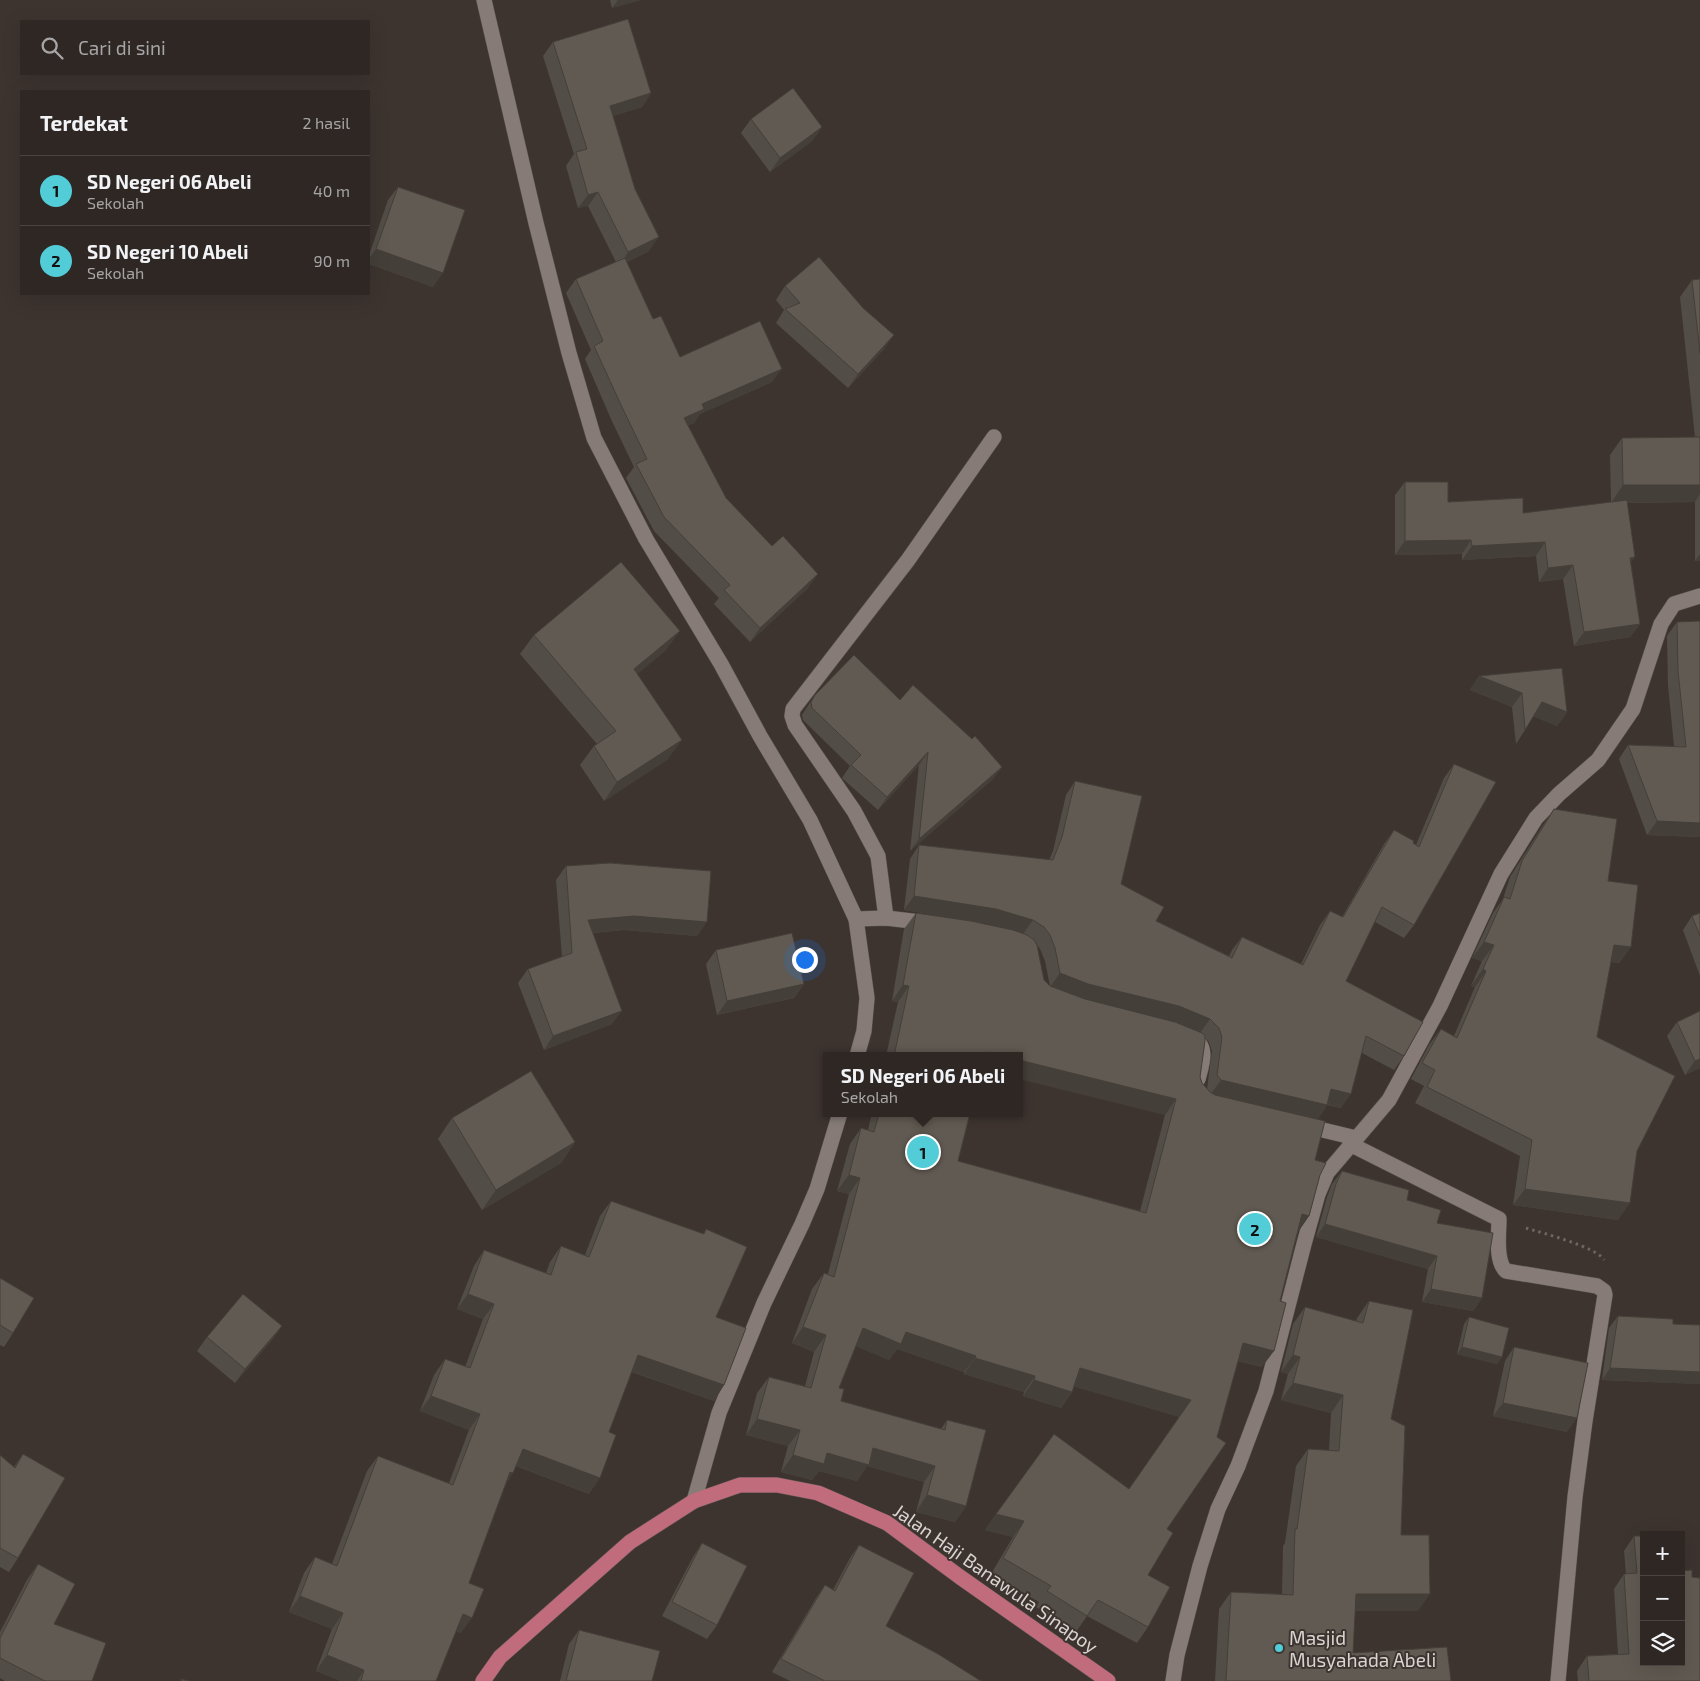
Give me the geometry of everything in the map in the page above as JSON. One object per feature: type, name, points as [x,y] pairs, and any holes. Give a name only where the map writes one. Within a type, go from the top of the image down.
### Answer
[{"type":"highway","name":"Jalan Haji Banawula Sinapoy","points":[[484,1681],[500,1657],[630,1542],[694,1501],[740,1485],[777,1485],[818,1493],[887,1523],[1108,1681]]},
{"type":"street","points":[[484,0],[536,223],[569,353],[594,438],[646,539],[721,664],[760,736],[810,820],[856,919],[867,998],[864,1031],[858,1052]]},
{"type":"street","points":[[886,918],[878,856],[854,811],[795,725],[792,716],[793,709],[908,560],[994,437]]},
{"type":"street","points":[[1173,1681],[1177,1655],[1200,1566],[1218,1510],[1238,1466],[1266,1391],[1318,1194],[1327,1173],[1389,1100],[1402,1078],[1440,1006],[1501,874],[1536,818],[1559,794],[1598,760],[1633,709],[1661,624],[1674,604],[1700,596]]},
{"type":"street","points":[[856,919],[886,918],[942,925]]},
{"type":"street","points":[[1175,1032],[1198,1041],[1202,1048],[1204,1054],[1197,1084],[1198,1093]]},
{"type":"street","points":[[694,1501],[719,1412],[764,1303],[818,1189],[839,1117]]},
{"type":"street","points":[[1286,1121],[1353,1141],[1499,1219],[1499,1249],[1502,1264],[1506,1271],[1597,1286],[1604,1291],[1605,1295],[1575,1497],[1558,1681]]},
{"type":"path","points":[[1499,1219],[1591,1249],[1601,1255],[1605,1262],[1604,1291]]},
{"type":"building","points":[[628,19],[651,93],[610,106],[635,189],[659,237],[628,252],[598,192],[588,195],[576,152],[587,149],[553,42]]},
{"type":"building","points":[[793,88],[822,127],[780,158],[751,119]]},
{"type":"building","points":[[398,187],[465,210],[443,273],[376,249]]},
{"type":"building","points":[[819,257],[863,308],[894,335],[858,374],[785,309],[800,303],[785,286]]},
{"type":"building","points":[[625,258],[653,319],[661,316],[680,357],[760,321],[782,369],[702,404],[704,409],[684,418],[726,498],[772,546],[783,536],[818,574],[760,628],[724,590],[730,585],[664,517],[636,464],[647,459],[594,346],[603,341],[576,279]]},
{"type":"building","points":[[1700,279],[1700,353],[1692,280]]},
{"type":"building","points":[[1700,437],[1700,485],[1623,485],[1622,438]]},
{"type":"building","points":[[1405,482],[1448,482],[1448,502],[1523,498],[1523,513],[1627,500],[1635,557],[1630,558],[1640,624],[1584,632],[1573,565],[1548,568],[1545,542],[1472,546],[1471,540],[1405,541]]},
{"type":"building","points":[[621,562],[680,631],[634,669],[682,740],[617,782],[594,746],[616,731],[534,635]]},
{"type":"building","points":[[1700,621],[1700,823],[1657,821],[1628,745],[1686,747],[1678,671],[1677,622]]},
{"type":"building","points":[[854,655],[900,700],[913,685],[972,739],[975,736],[1002,767],[919,839],[928,752],[887,797],[851,765],[861,755],[812,708],[811,702],[815,695]]},
{"type":"building","points":[[1562,668],[1567,712],[1542,702],[1525,730],[1522,693],[1479,676]]},
{"type":"building","points":[[1454,764],[1496,782],[1414,925],[1382,907],[1346,981],[1423,1022],[1404,1056],[1366,1036],[1351,1094],[1331,1089],[1327,1105],[1221,1080],[1217,1075],[1222,1037],[1219,1028],[1210,1019],[1179,1006],[1088,984],[1060,973],[1055,948],[1050,935],[1044,927],[1033,920],[996,909],[914,896],[919,845],[1053,860],[1062,837],[1075,781],[1142,796],[1121,884],[1164,907],[1156,921],[1232,958],[1242,937],[1303,965],[1330,911],[1343,917],[1394,830],[1414,841],[1413,843],[1419,847]]},
{"type":"building","points":[[1554,809],[1617,819],[1608,881],[1638,885],[1631,947],[1614,945],[1597,1037],[1675,1076],[1637,1151],[1630,1203],[1525,1189],[1532,1140],[1427,1087],[1435,1070],[1422,1063],[1441,1029],[1457,1038],[1486,971],[1483,969],[1494,945],[1484,942],[1504,897],[1510,899],[1522,861]]},
{"type":"building","points":[[610,863],[711,871],[707,922],[634,916],[588,920],[622,1011],[553,1036],[528,969],[572,953],[566,866]]},
{"type":"building","points":[[916,913],[971,921],[1013,930],[1027,935],[1034,940],[1037,945],[1044,980],[1050,986],[1085,999],[1175,1022],[1202,1033],[1205,1036],[1205,1041],[1200,1077],[1202,1083],[1210,1092],[1215,1095],[1325,1121],[1315,1160],[1326,1163],[1320,1175],[1309,1216],[1302,1214],[1280,1301],[1286,1303],[1274,1351],[1243,1343],[1217,1437],[1226,1443],[1167,1529],[1173,1533],[1148,1575],[1170,1587],[1148,1627],[1098,1600],[1087,1616],[1047,1591],[1051,1586],[1003,1558],[1024,1521],[996,1514],[1054,1434],[1129,1489],[1191,1400],[1080,1368],[1072,1392],[1034,1380],[1035,1376],[975,1358],[976,1356],[906,1332],[901,1344],[863,1328],[839,1388],[844,1389],[841,1401],[945,1430],[947,1420],[986,1430],[966,1506],[927,1495],[935,1466],[873,1448],[869,1465],[827,1453],[824,1464],[793,1455],[800,1430],[757,1419],[769,1377],[811,1388],[826,1335],[803,1327],[824,1273],[834,1277],[860,1178],[849,1175],[861,1128],[874,1132],[878,1117],[969,1117],[958,1161],[1146,1213],[1176,1099],[1023,1061],[1023,1052],[895,1052],[909,986],[903,985]]},
{"type":"building","points":[[1700,913],[1700,936],[1692,916]]},
{"type":"building","points":[[792,933],[804,984],[727,1001],[716,950]]},
{"type":"building","points":[[1700,1011],[1700,1059],[1695,1061],[1677,1022]]},
{"type":"building","points":[[531,1071],[575,1142],[496,1190],[452,1118]]},
{"type":"building","points":[[1342,1171],[1409,1190],[1407,1200],[1441,1210],[1437,1223],[1493,1233],[1482,1298],[1431,1289],[1437,1256],[1325,1224],[1336,1184]]},
{"type":"building","points":[[611,1201],[704,1234],[706,1229],[747,1247],[716,1317],[746,1328],[724,1385],[638,1355],[609,1432],[616,1435],[600,1478],[523,1449],[513,1473],[510,1472],[469,1583],[484,1589],[472,1618],[463,1614],[436,1681],[361,1681],[364,1670],[327,1655],[343,1613],[300,1596],[315,1557],[337,1566],[378,1456],[453,1485],[480,1414],[431,1396],[445,1359],[470,1368],[494,1304],[468,1294],[484,1250],[551,1275],[561,1246],[589,1257]]},
{"type":"building","points":[[0,1278],[34,1298],[13,1333],[0,1325]]},
{"type":"building","points":[[243,1294],[282,1326],[245,1369],[207,1337]]},
{"type":"building","points":[[1369,1301],[1413,1310],[1391,1419],[1405,1426],[1401,1535],[1429,1535],[1430,1594],[1356,1594],[1353,1653],[1447,1647],[1451,1681],[1226,1681],[1231,1592],[1293,1595],[1295,1529],[1297,1529],[1308,1449],[1339,1451],[1343,1395],[1293,1383],[1300,1357],[1293,1355],[1305,1307],[1363,1323]]},
{"type":"building","points":[[1618,1316],[1673,1319],[1673,1324],[1700,1325],[1700,1372],[1610,1368]]},
{"type":"building","points":[[1469,1317],[1509,1328],[1502,1357],[1462,1347]]},
{"type":"building","points":[[1514,1347],[1588,1363],[1577,1418],[1503,1403]]},
{"type":"building","points":[[23,1454],[65,1478],[18,1558],[0,1548],[0,1455],[15,1468]]},
{"type":"building","points":[[1634,1536],[1640,1536],[1640,1666],[1685,1666],[1685,1571],[1692,1570],[1692,1577],[1700,1578],[1700,1681],[1589,1681],[1587,1656],[1629,1654],[1624,1574],[1637,1573]]},
{"type":"building","points":[[702,1543],[747,1566],[717,1625],[672,1602]]},
{"type":"building","points":[[859,1545],[914,1573],[886,1626],[938,1654],[981,1681],[825,1681],[781,1659],[825,1585],[835,1591]]},
{"type":"building","points":[[38,1564],[75,1584],[54,1624],[106,1643],[92,1681],[45,1681],[0,1658],[0,1638]]},
{"type":"building","points":[[579,1630],[660,1651],[652,1681],[566,1681]]},
{"type":"place","name":"SD Negeri 06 Abeli","points":[[923,1152]]},
{"type":"place","name":"SD Negeri 10 Abeli","points":[[1255,1229]]},
{"type":"place","name":"Masjid Musyahada Abeli","points":[[1279,1648]]}]
